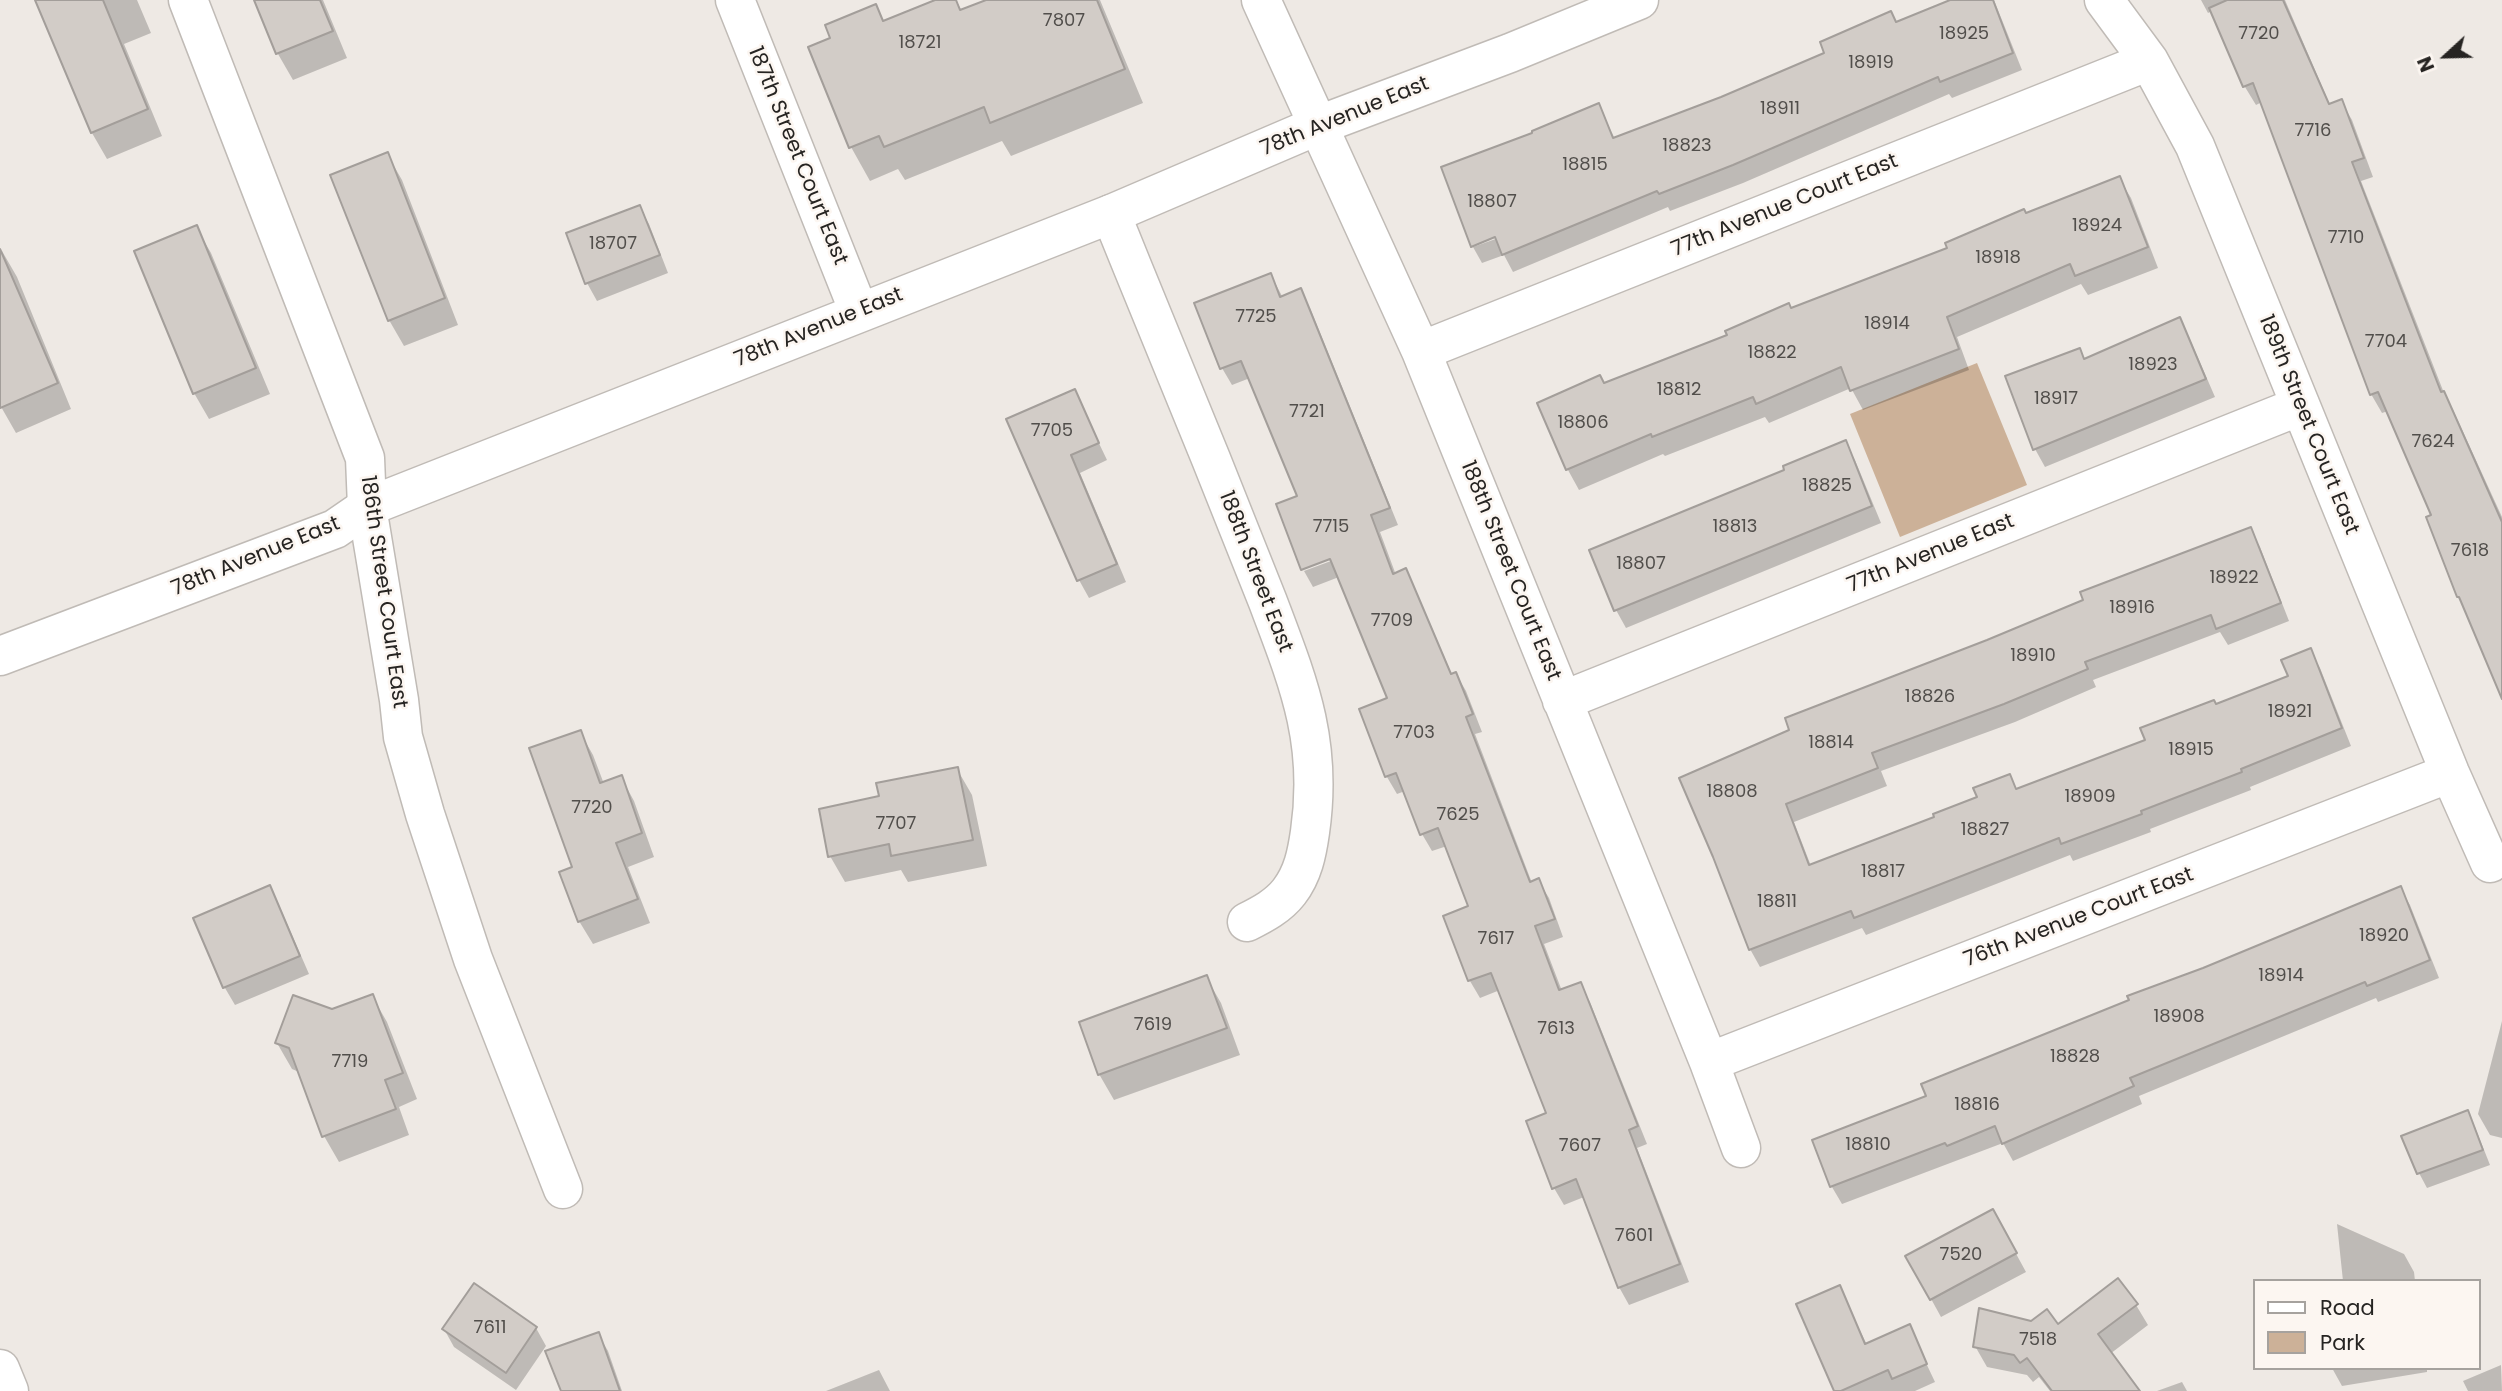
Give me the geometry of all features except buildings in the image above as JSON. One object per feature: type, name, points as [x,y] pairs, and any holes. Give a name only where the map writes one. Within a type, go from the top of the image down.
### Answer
[{"type":"street","name":"186th Street Court East","points":[[188,0],[365,458],[367,507],[400,700],[402,737],[473,959],[563,1189]]},
{"type":"street","name":"187th Street Court East","points":[[735,0],[859,312]]},
{"type":"street","name":"188th Street Court East","points":[[1261,0],[1422,351],[1709,1062],[1741,1148]]},
{"type":"street","name":"78th Avenue East","points":[[0,656],[335,529],[367,507],[1111,215],[1319,125],[1639,0]]},
{"type":"street","name":"189th Street Court East","points":[[2104,0],[2149,61],[2195,146],[2450,773],[2490,863]]},
{"type":"street","name":"77th Avenue Court East","points":[[1422,351],[2149,61]]},
{"type":"street","name":"188th Street East","points":[[1111,215],[1244,539],[1307,713],[1314,767],[1313,814],[1301,872],[1290,891],[1269,911],[1247,922]]},
{"type":"street","name":"77th Avenue East","points":[[1562,701],[2300,406]]},
{"type":"street","name":"76th Avenue Court East","points":[[1709,1062],[2450,773]]},
{"type":"street","points":[[0,1369],[9,1391]]},
{"type":"green space","points":[[1977,363],[2027,485],[1900,537],[1850,414]]}]
